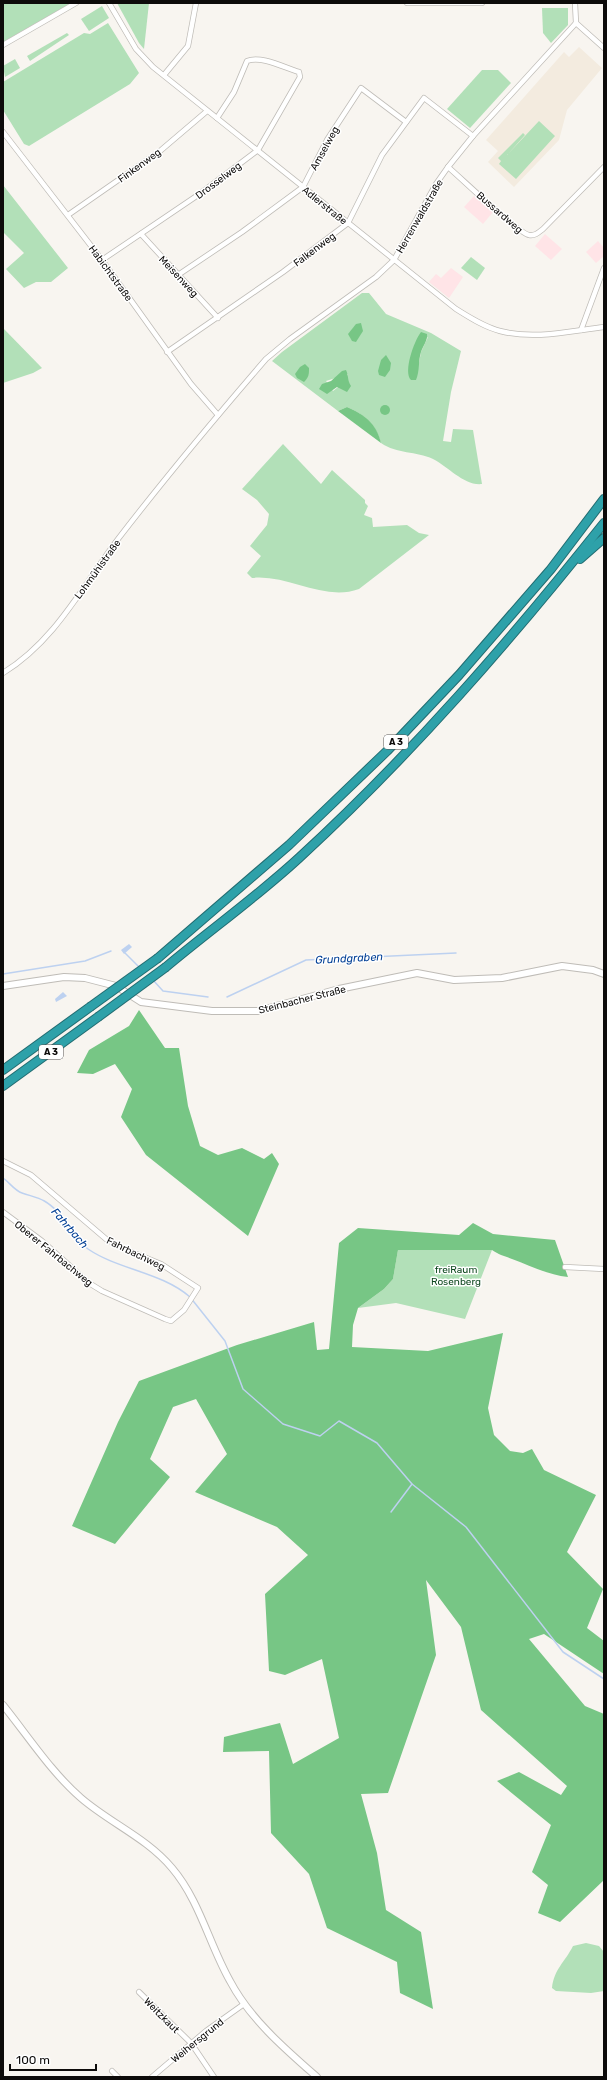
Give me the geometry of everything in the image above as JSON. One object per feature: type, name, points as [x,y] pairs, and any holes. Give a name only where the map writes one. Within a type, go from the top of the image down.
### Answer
[{"type":"highway","name":"A 3","points":[[3,1070],[158,958],[289,845],[387,751],[459,675],[551,569],[604,499]]},
{"type":"highway","name":"A 3","points":[[3,1086],[166,967],[299,858],[399,761],[469,684],[563,574],[604,523]]},
{"type":"highway","points":[[563,574],[604,538]]},
{"type":"street","points":[[3,45],[76,3]]},
{"type":"street","name":"Adlerstraße","points":[[110,3],[141,56],[207,111],[258,150],[456,309],[477,322],[499,331],[522,335],[547,335],[604,327]]},
{"type":"street","points":[[164,76],[188,46],[196,3]]},
{"type":"street","points":[[407,3],[482,3]]},
{"type":"street","points":[[575,3],[576,23],[604,48]]},
{"type":"street","name":"Herrenwaldstraße","points":[[185,458],[218,415],[266,359],[376,277],[394,260],[436,184],[448,167],[473,136],[576,23]]},
{"type":"street","name":"Drosselweg","points":[[102,260],[201,193],[258,150],[300,78],[300,72],[265,61],[252,59],[247,61],[234,92],[217,118]]},
{"type":"street","name":"Amselweg","points":[[178,275],[242,232],[303,187],[327,140],[361,88],[406,122]]},
{"type":"street","name":"Falkenweg","points":[[167,352],[218,318],[319,246],[348,223],[382,155],[424,98],[473,136]]},
{"type":"street","name":"Finkenweg","points":[[68,215],[160,151],[207,111]]},
{"type":"street","name":"Habichtstraße","points":[[3,132],[102,260],[191,384],[218,415]]},
{"type":"street","name":"Bussardweg","points":[[448,167],[514,226],[529,235],[535,235],[542,229],[604,167]]},
{"type":"street","name":"Meisenweg","points":[[141,234],[218,318]]},
{"type":"street","points":[[581,330],[604,268]]},
{"type":"street","name":"Lohmühlstraße","points":[[3,673],[34,651],[56,627],[118,539],[185,458]]},
{"type":"street","name":"Steinbacher Straße","points":[[3,986],[64,977],[85,978],[116,986],[141,1002],[212,1011],[258,1011],[339,989],[417,973],[454,980],[502,978],[562,966],[593,970],[604,974]]},
{"type":"street","name":"Fahrbachweg","points":[[3,1161],[31,1175],[106,1239],[122,1248],[161,1264],[198,1288],[189,1303],[178,1316],[171,1320]]},
{"type":"street","name":"Oberer Fahrbachweg","points":[[3,1212],[42,1241],[89,1283],[102,1291],[171,1320]]},
{"type":"street","points":[[565,1267],[604,1269]]},
{"type":"street","points":[[3,1705],[64,1782],[96,1810],[142,1840],[158,1853],[172,1868],[196,1905],[230,1981],[244,2004],[281,2045],[317,2077]]},
{"type":"street","name":"Weitzkaut","points":[[139,1992],[191,2043],[214,2077]]},
{"type":"street","name":"Weihersgrund","points":[[152,2077],[191,2043],[244,2004]]},
{"type":"street","points":[[112,2071],[118,2077]]},
{"type":"shaded area","points":[[579,47],[602,68],[567,110],[559,140],[514,187],[488,162],[498,151],[486,140],[564,52],[569,57]]},
{"type":"shaded area","points":[[474,196],[493,212],[483,224],[464,207]]},
{"type":"shaded area","points":[[545,234],[562,249],[551,260],[535,246]]},
{"type":"shaded area","points":[[598,241],[604,248],[604,256],[596,263],[586,252]]},
{"type":"shaded area","points":[[451,268],[463,277],[449,298],[429,282],[436,274],[441,278]]},
{"type":"green space","points":[[3,3],[71,3],[3,42]]},
{"type":"green space","points":[[117,3],[149,3],[144,49],[139,43]]},
{"type":"green space","points":[[102,6],[109,18],[89,31],[81,19]]},
{"type":"green space","points":[[542,8],[568,8],[568,25],[551,43],[543,33]]},
{"type":"green space","points":[[108,23],[139,73],[130,84],[29,146],[24,144],[3,110],[3,82],[84,33],[90,34]]},
{"type":"green space","points":[[67,33],[69,35],[30,61],[27,56]]},
{"type":"green space","points":[[15,59],[20,68],[5,77],[3,66]]},
{"type":"green space","points":[[482,70],[498,70],[511,83],[470,128],[447,109]]},
{"type":"green space","points":[[539,121],[555,136],[516,179],[499,164],[501,161],[498,158],[523,133],[525,135],[507,155]]},
{"type":"green space","points":[[3,185],[68,268],[51,282],[36,282],[24,288],[6,269],[24,253],[3,232]]},
{"type":"green space","points":[[471,257],[485,268],[477,280],[461,268]]},
{"type":"green space","points":[[362,293],[369,293],[386,314],[431,333],[461,351],[451,392],[443,441],[451,442],[453,429],[473,430],[482,484],[475,484],[463,479],[439,462],[427,456],[387,447],[381,443],[376,430],[368,420],[359,413],[347,407],[338,411],[272,361]],"holes":[[[428,337],[421,352],[419,363],[411,358],[414,347]],[[348,374],[347,380],[333,391],[326,381]]]},
{"type":"green space","points":[[361,323],[363,331],[356,342],[352,341],[348,334],[356,324]]},
{"type":"green space","points":[[3,328],[42,368],[33,373],[3,383]]},
{"type":"green space","points":[[421,332],[427,334],[427,338],[420,355],[416,380],[411,380],[408,370],[410,356],[415,342]]},
{"type":"green space","points":[[386,355],[391,363],[390,370],[385,377],[379,375],[378,371],[381,360]]},
{"type":"green space","points":[[305,364],[309,368],[309,372],[308,377],[304,382],[297,378],[295,374],[300,367]]},
{"type":"green space","points":[[346,370],[351,386],[347,392],[337,387],[327,394],[319,389],[322,384],[331,381],[342,371]]},
{"type":"green space","points":[[383,405],[387,405],[389,406],[389,414],[383,415],[380,412],[380,408]]},
{"type":"green space","points":[[347,407],[369,420],[376,430],[381,443],[338,411]]},
{"type":"green space","points":[[283,444],[321,484],[332,470],[365,500],[365,503],[368,506],[364,515],[372,518],[373,527],[407,525],[419,533],[429,535],[359,589],[346,592],[333,592],[279,580],[252,578],[247,573],[261,556],[250,546],[267,525],[269,514],[257,500],[242,489]]},
{"type":"green space","points":[[139,1010],[165,1048],[179,1048],[188,1106],[200,1146],[218,1155],[242,1148],[264,1159],[272,1153],[279,1164],[248,1236],[146,1155],[121,1117],[132,1089],[115,1064],[93,1074],[77,1073],[89,1050],[129,1026]]},
{"type":"green space","points":[[473,1223],[493,1234],[555,1240],[568,1277],[540,1270],[492,1250],[398,1250],[393,1279],[384,1289],[358,1308],[353,1325],[352,1347],[428,1351],[503,1333],[488,1408],[494,1435],[510,1451],[523,1453],[532,1449],[544,1470],[596,1495],[567,1552],[603,1589],[587,1628],[604,1641],[604,1674],[544,1634],[529,1639],[585,1706],[604,1714],[604,1880],[560,1922],[538,1913],[548,1885],[532,1872],[551,1825],[497,1781],[519,1772],[561,1795],[567,1786],[481,1710],[461,1627],[426,1580],[436,1655],[388,1793],[361,1794],[377,1853],[386,1910],[421,1932],[433,2009],[400,1993],[397,1962],[327,1928],[309,1874],[271,1833],[269,1751],[223,1752],[224,1737],[280,1723],[293,1764],[339,1738],[322,1659],[285,1675],[269,1671],[265,1594],[308,1555],[277,1527],[195,1492],[227,1454],[196,1399],[173,1407],[150,1459],[170,1477],[115,1544],[72,1526],[118,1422],[139,1381],[237,1345],[314,1322],[317,1350],[329,1349],[339,1243],[358,1228],[459,1235]]},
{"type":"green space","name":"freiRaum Rosenberg","points":[[398,1250],[492,1250],[465,1319],[396,1303],[358,1308],[384,1289],[393,1279]]},
{"type":"green space","points":[[586,1943],[599,1946],[604,1952],[604,1991],[591,1993],[556,1991],[552,1988],[553,1981],[560,1966],[573,1946]]},
{"type":"water","points":[[129,944],[132,947],[124,954],[121,950]]},
{"type":"water","points":[[63,992],[67,996],[56,1002],[55,999]]},
{"type":"waterway","name":"Grundgraben","points":[[3,974],[85,961],[111,951]]},
{"type":"waterway","name":"Grundgraben","points":[[124,952],[140,968]]},
{"type":"waterway","name":"Grundgraben","points":[[227,997],[306,960],[456,953]]},
{"type":"waterway","name":"Grundgraben","points":[[153,980],[163,991],[208,997]]},
{"type":"waterway","name":"Fahrbach","points":[[3,1178],[19,1192],[42,1200],[54,1208],[63,1217],[80,1242],[88,1249],[113,1262],[166,1282],[190,1297],[225,1341],[243,1389],[283,1424],[320,1436],[339,1421],[377,1443],[412,1484],[466,1527],[563,1652],[604,1679]]},
{"type":"waterway","points":[[391,1512],[412,1484]]}]
